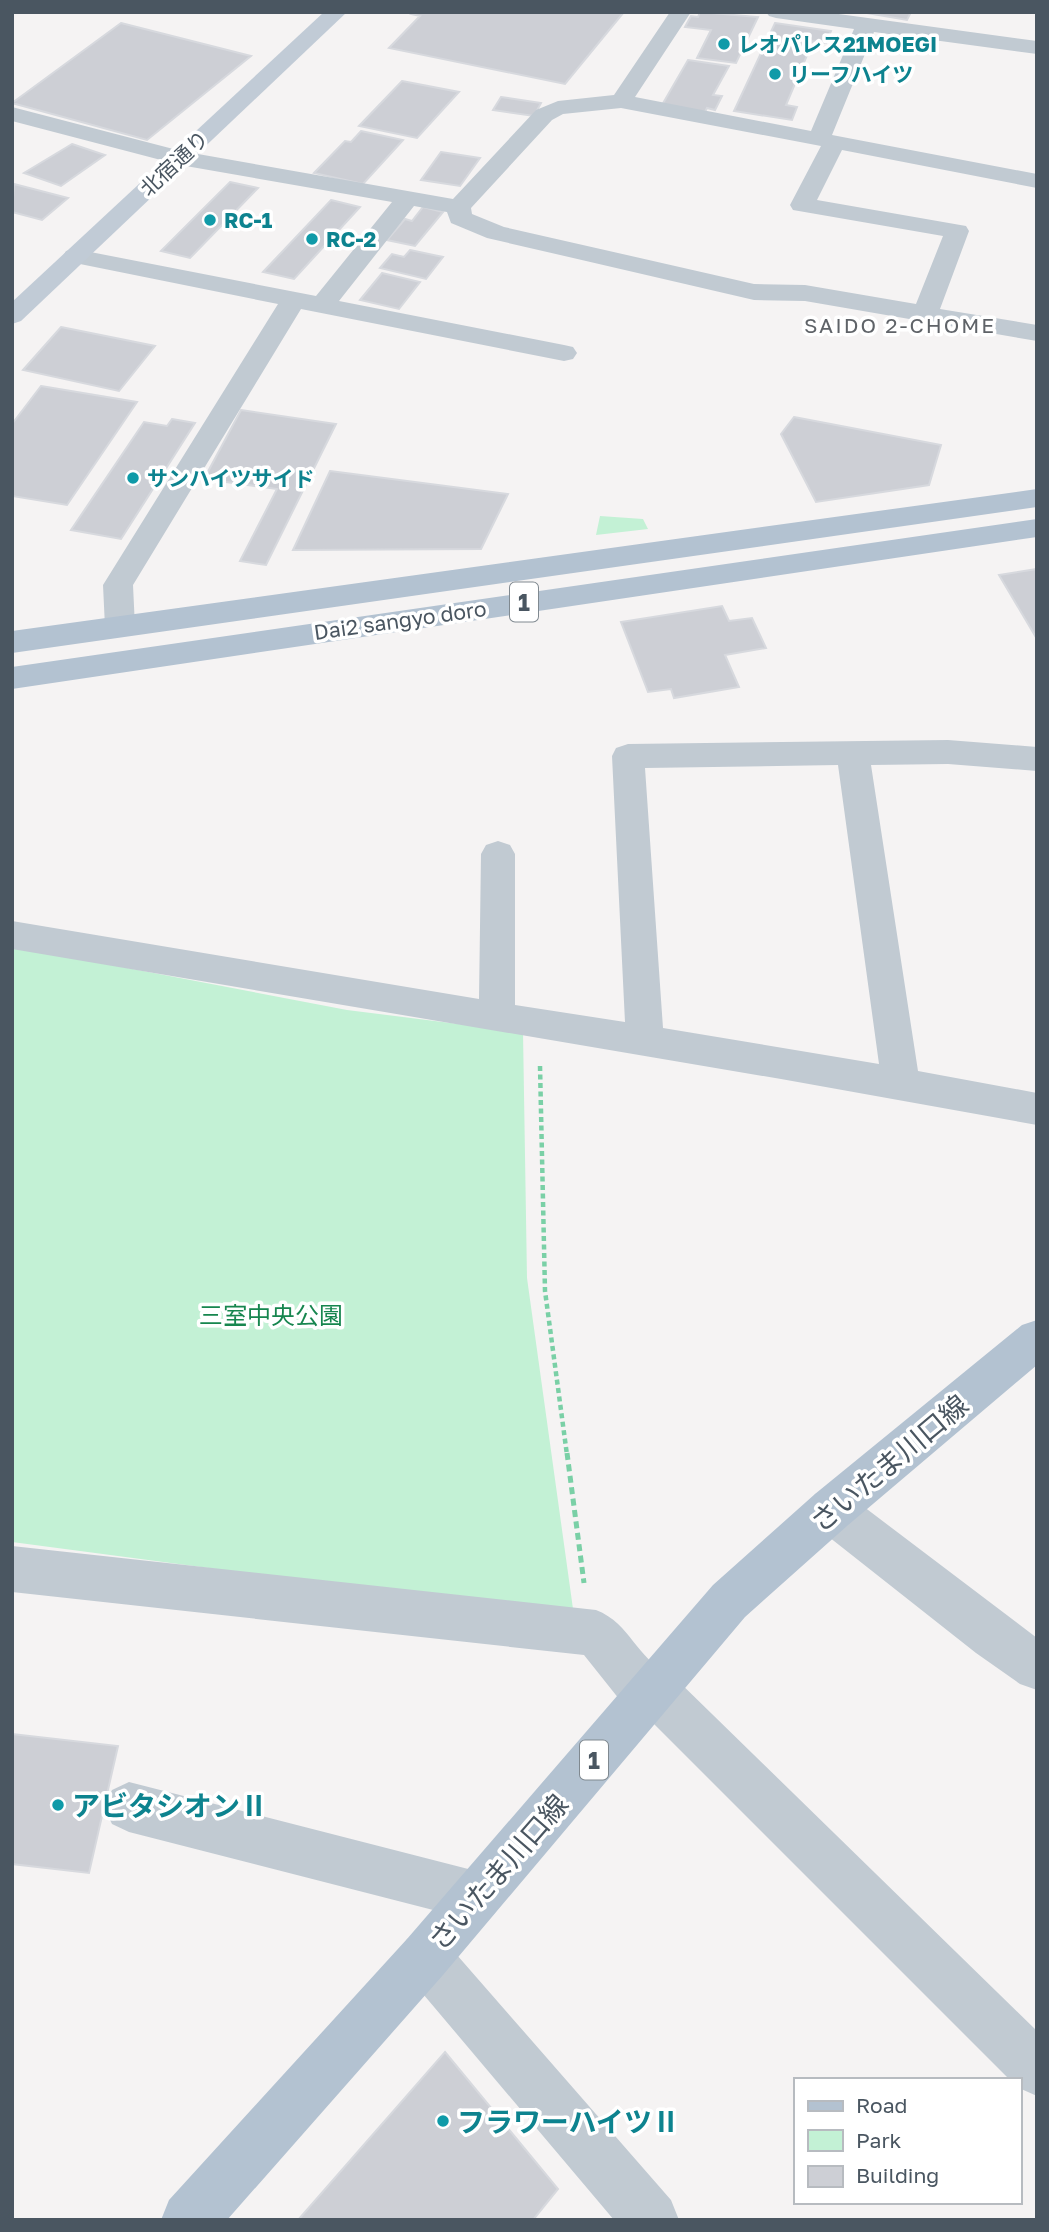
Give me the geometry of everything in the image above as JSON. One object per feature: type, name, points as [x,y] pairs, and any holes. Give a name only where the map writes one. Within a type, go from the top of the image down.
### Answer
[{"type":"main road","name":"Dai2 sangyo doro","points":[[12,642],[1037,498]]},
{"type":"main road","name":"Dai2 sangyo doro","points":[[12,678],[1037,528]]},
{"type":"main road","name":"さいたま川口線","points":[[189,2220],[425,1957],[729,1601],[831,1510],[1037,1339]]},
{"type":"street","name":"北宿通り","points":[[12,316],[337,12]]},
{"type":"street","points":[[621,101],[681,12]]},
{"type":"street","points":[[776,12],[1037,48]]},
{"type":"street","points":[[918,32],[929,12]]},
{"type":"street","points":[[866,25],[802,205],[957,231],[925,314]]},
{"type":"street","points":[[1037,181],[621,101],[558,108],[544,115],[459,207],[460,218],[510,236],[754,292],[805,293],[1037,333]]},
{"type":"street","points":[[12,114],[180,158],[459,207]]},
{"type":"street","points":[[323,304],[407,198]]},
{"type":"street","points":[[75,256],[564,353]]},
{"type":"street","points":[[120,627],[118,585],[294,299]]},
{"type":"street","points":[[645,1041],[628,756],[948,752],[1037,759]]},
{"type":"street","points":[[853,755],[901,1083]]},
{"type":"street","points":[[497,1016],[498,854]]},
{"type":"street","points":[[12,935],[226,975],[497,1016],[901,1083],[1037,1109]]},
{"type":"street","points":[[831,1510],[1037,1667]]},
{"type":"street","points":[[12,1569],[596,1633],[651,1694],[1037,2069]]},
{"type":"street","points":[[129,1807],[476,1896]]},
{"type":"street","points":[[425,1957],[651,2220]]},
{"type":"path","points":[[539,1023],[545,1291],[591,1633]]},
{"type":"green space","points":[[600,516],[643,519],[648,529],[596,535]]},
{"type":"green space","name":"三室中央公園","points":[[12,946],[347,1010],[523,1032],[527,1278],[574,1616],[12,1542]]},
{"type":"building","points":[[624,12],[565,84],[389,48],[420,16],[411,14]]},
{"type":"building","name":"レオパレス21MOEGI","points":[[700,12],[758,17],[736,63],[697,58],[711,30],[685,27],[691,16],[698,17]]},
{"type":"building","points":[[861,12],[911,12],[907,20]]},
{"type":"building","points":[[121,23],[251,56],[147,140],[12,103]]},
{"type":"building","name":"リーフハイツ","points":[[775,23],[831,31],[826,43],[813,41],[786,105],[797,107],[792,120],[734,111]]},
{"type":"building","points":[[688,60],[729,66],[713,95],[722,96],[715,110],[707,108],[705,112],[662,105]]},
{"type":"building","points":[[402,81],[459,92],[417,138],[359,126]]},
{"type":"building","points":[[501,97],[541,103],[534,116],[493,110]]},
{"type":"building","points":[[361,131],[403,140],[363,184],[314,173],[345,141],[351,142]]},
{"type":"building","points":[[72,144],[105,155],[61,186],[24,173]]},
{"type":"building","points":[[441,152],[480,158],[460,186],[421,180]]},
{"type":"building","name":"RC-1","points":[[230,182],[258,188],[190,258],[161,251]]},
{"type":"building","points":[[14,184],[68,198],[42,220],[12,212]]},
{"type":"building","name":"RC-2","points":[[331,200],[360,207],[294,279],[263,272]]},
{"type":"building","points":[[423,207],[443,212],[415,246],[387,240],[405,219],[412,221]]},
{"type":"building","points":[[410,250],[443,257],[426,279],[380,268],[392,254],[404,257]]},
{"type":"building","points":[[382,273],[420,282],[399,309],[360,300]]},
{"type":"building","points":[[61,327],[155,346],[119,391],[23,370]]},
{"type":"building","points":[[41,386],[137,402],[67,505],[12,496],[12,424]]},
{"type":"building","points":[[241,410],[336,424],[266,565],[240,561],[277,489],[204,479]]},
{"type":"building","points":[[794,417],[941,445],[929,485],[816,502],[781,434]]},
{"type":"building","name":"サンハイツサイド","points":[[172,419],[195,423],[121,539],[71,530],[144,422],[167,426]]},
{"type":"building","points":[[330,471],[508,494],[481,549],[293,550]]},
{"type":"building","points":[[1037,569],[1037,639],[999,575]]},
{"type":"building","points":[[722,606],[729,621],[752,618],[766,648],[725,655],[739,687],[674,698],[671,689],[648,692],[621,622]]},
{"type":"building","name":"アビタシオンⅡ","points":[[12,1734],[118,1746],[89,1873],[12,1864]]},
{"type":"building","name":"フラワーハイツⅡ","points":[[445,2052],[558,2189],[533,2220],[298,2220]]},
{"type":"place","name":"レオパレス21MOEGI","points":[[724,44]]},
{"type":"place","name":"リーフハイツ","points":[[775,74]]},
{"type":"place","name":"RC-1","points":[[210,220]]},
{"type":"place","name":"RC-2","points":[[312,239]]},
{"type":"place","name":"サンハイツサイド","points":[[133,478]]},
{"type":"place","name":"アビタシオンⅡ","points":[[58,1805]]},
{"type":"place","name":"フラワーハイツⅡ","points":[[443,2121]]},
{"type":"district","name":"SAIDO 2-CHOME","points":[[900,325]]}]
